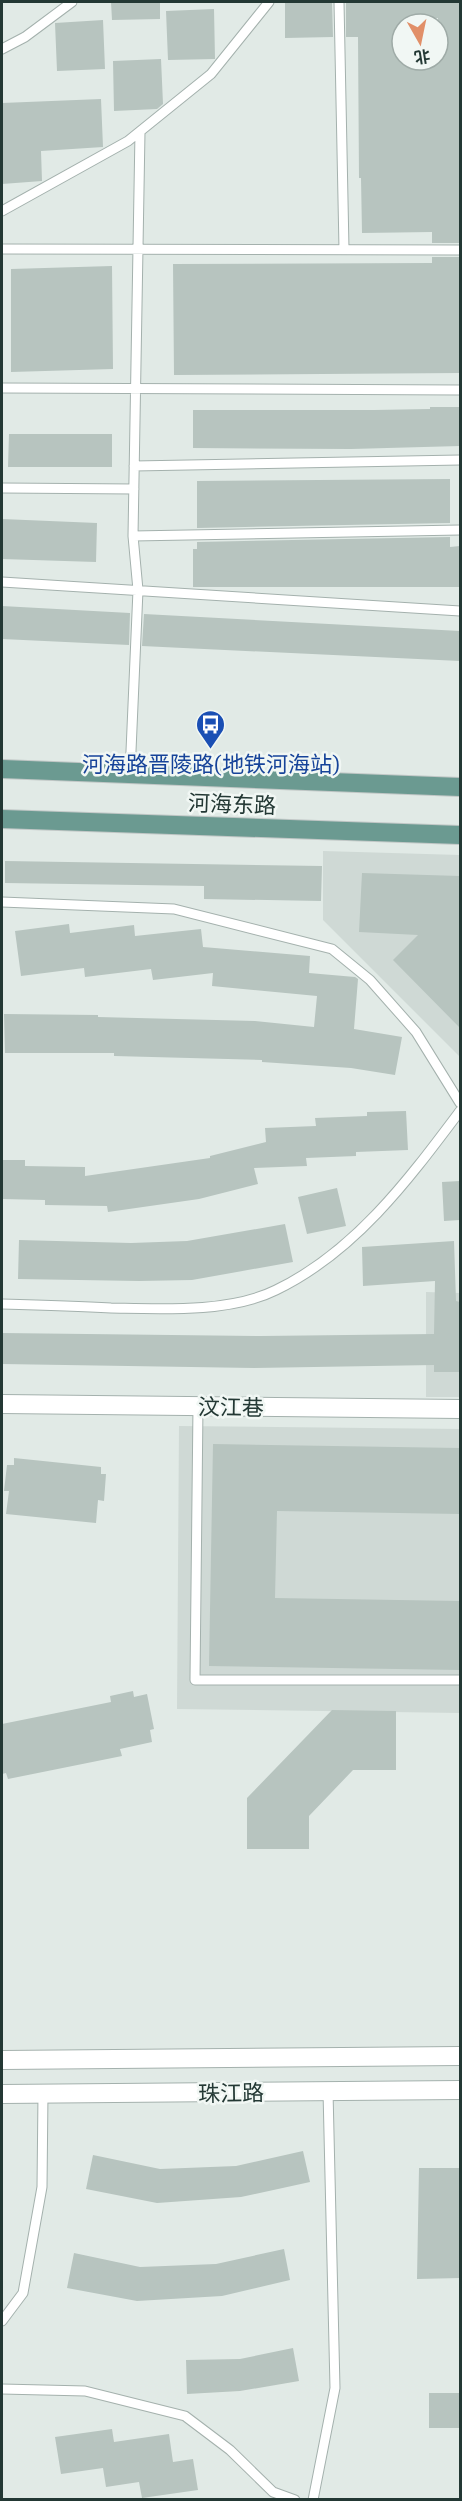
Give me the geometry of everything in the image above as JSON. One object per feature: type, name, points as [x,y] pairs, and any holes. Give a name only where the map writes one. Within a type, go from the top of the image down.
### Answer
[{"type":"main road","name":"河海东路","points":[[2,769],[460,787]]},
{"type":"main road","name":"河海东路","points":[[2,819],[460,835]]},
{"type":"street","name":"汶江巷","points":[[2,1404],[460,1409]]},
{"type":"street","name":"珠江路","points":[[2,2060],[460,2056]]},
{"type":"street","name":"珠江路","points":[[2,2094],[460,2090]]},
{"type":"lane","points":[[2,49],[25,37],[72,2]]},
{"type":"lane","points":[[2,211],[128,141],[140,132],[211,74],[269,2]]},
{"type":"lane","points":[[339,2],[344,249]]},
{"type":"lane","points":[[130,774],[138,590],[133,536],[140,132]]},
{"type":"lane","points":[[2,249],[460,249]]},
{"type":"lane","points":[[2,388],[460,390]]},
{"type":"lane","points":[[134,466],[460,460]]},
{"type":"lane","points":[[2,488],[134,489]]},
{"type":"lane","points":[[133,536],[460,530]]},
{"type":"lane","points":[[2,582],[460,611]]},
{"type":"lane","points":[[2,902],[174,909],[332,949],[370,980],[417,1032],[460,1102]]},
{"type":"lane","points":[[2,1304],[170,1309],[227,1305],[275,1291],[334,1254],[404,1185],[460,1111]]},
{"type":"lane","points":[[198,1406],[195,1680],[460,1680]]},
{"type":"lane","points":[[313,2499],[334,2388],[327,2091]]},
{"type":"lane","points":[[2,2321],[23,2293],[42,2187],[43,2094]]},
{"type":"lane","points":[[2,2389],[85,2391],[185,2416],[230,2450],[273,2492],[295,2499]]},
{"type":"shaded area","points":[[323,851],[460,855],[460,1057],[323,920]]},
{"type":"shaded area","points":[[426,1292],[460,1293],[460,1397],[426,1397]]},
{"type":"shaded area","points":[[179,1426],[460,1429],[460,1713],[177,1709]]},
{"type":"building","points":[[111,2],[160,2],[160,19],[112,20]]},
{"type":"building","points":[[285,2],[332,2],[333,37],[285,38]]},
{"type":"building","points":[[346,2],[460,2],[460,243],[432,243],[432,232],[362,233],[361,178],[359,178],[358,37],[346,37]]},
{"type":"building","points":[[214,9],[215,59],[168,60],[166,11]]},
{"type":"building","points":[[103,20],[105,69],[57,71],[55,23]]},
{"type":"building","points":[[161,59],[163,104],[157,109],[114,111],[113,61]]},
{"type":"building","points":[[101,99],[103,147],[41,151],[42,181],[2,184],[2,103]]},
{"type":"building","points":[[432,257],[460,257],[460,373],[174,375],[173,264],[432,263]]},
{"type":"building","points":[[112,266],[113,369],[11,372],[11,269]]},
{"type":"building","points":[[430,407],[460,407],[460,446],[351,449],[193,448],[193,410],[374,410],[430,409]]},
{"type":"building","points":[[9,434],[112,434],[112,467],[8,467]]},
{"type":"building","points":[[450,479],[450,523],[197,528],[197,481]]},
{"type":"building","points":[[2,519],[97,523],[96,562],[2,559]]},
{"type":"building","points":[[450,537],[450,547],[460,546],[460,587],[193,587],[193,549],[197,549],[197,542]]},
{"type":"building","points":[[2,606],[130,613],[129,645],[2,639]]},
{"type":"building","points":[[144,614],[460,631],[460,661],[142,646]]},
{"type":"building","points":[[5,861],[322,866],[321,901],[204,899],[204,886],[5,883]]},
{"type":"building","points":[[362,873],[460,876],[460,1028],[393,960],[418,935],[359,932]]},
{"type":"building","points":[[69,924],[70,933],[134,925],[135,936],[201,929],[203,947],[310,956],[309,973],[358,979],[354,1029],[402,1037],[395,1075],[351,1068],[262,1062],[262,1060],[114,1056],[114,1053],[5,1053],[4,1014],[255,1021],[314,1027],[317,996],[212,986],[213,973],[153,980],[151,969],[85,977],[84,968],[21,976],[15,931]]},
{"type":"building","points":[[406,1111],[408,1150],[356,1152],[356,1156],[306,1158],[307,1166],[254,1168],[258,1184],[199,1199],[108,1212],[107,1206],[45,1205],[45,1200],[2,1199],[2,1160],[25,1160],[25,1166],[85,1167],[85,1176],[210,1158],[210,1156],[266,1142],[265,1128],[316,1126],[315,1118],[367,1116],[367,1112]]},
{"type":"building","points":[[460,1181],[460,1220],[444,1221],[442,1182]]},
{"type":"building","points":[[337,1188],[346,1226],[307,1234],[298,1197]]},
{"type":"building","points":[[285,1224],[293,1262],[192,1280],[18,1279],[19,1240],[131,1243],[187,1241]]},
{"type":"building","points":[[454,1241],[456,1301],[460,1302],[460,1372],[434,1372],[434,1365],[254,1368],[2,1364],[2,1333],[261,1336],[434,1334],[435,1281],[363,1286],[362,1247]]},
{"type":"building","points":[[213,1444],[460,1448],[460,1514],[277,1511],[275,1598],[460,1601],[460,1670],[209,1666]]},
{"type":"building","points":[[14,1458],[101,1467],[101,1474],[106,1474],[104,1501],[98,1500],[96,1523],[6,1514],[9,1491],[4,1491],[7,1465],[14,1465]]},
{"type":"building","points":[[133,1691],[134,1697],[147,1694],[154,1729],[150,1730],[152,1742],[120,1749],[122,1756],[8,1779],[6,1773],[2,1774],[2,1724],[111,1702],[110,1696]]},
{"type":"building","points":[[332,1710],[396,1711],[396,1770],[353,1770],[309,1816],[309,1849],[247,1849],[247,1798]]},
{"type":"building","points":[[303,2151],[310,2182],[241,2197],[157,2203],[86,2189],[93,2155],[160,2169],[236,2166]]},
{"type":"building","points":[[419,2168],[460,2168],[460,2278],[417,2279]]},
{"type":"building","points":[[284,2249],[290,2280],[222,2296],[137,2301],[67,2288],[74,2253],[140,2267],[216,2264]]},
{"type":"building","points":[[293,2348],[299,2381],[240,2391],[187,2394],[186,2360],[240,2359]]},
{"type":"building","points":[[429,2393],[460,2393],[460,2428],[429,2428]]},
{"type":"building","points":[[112,2429],[114,2442],[169,2434],[173,2462],[193,2459],[198,2490],[142,2498],[139,2482],[106,2487],[103,2468],[61,2474],[55,2437]]},
{"type":"place","name":"河海路晋陵路(地铁河海站)","points":[[211,750]]}]
